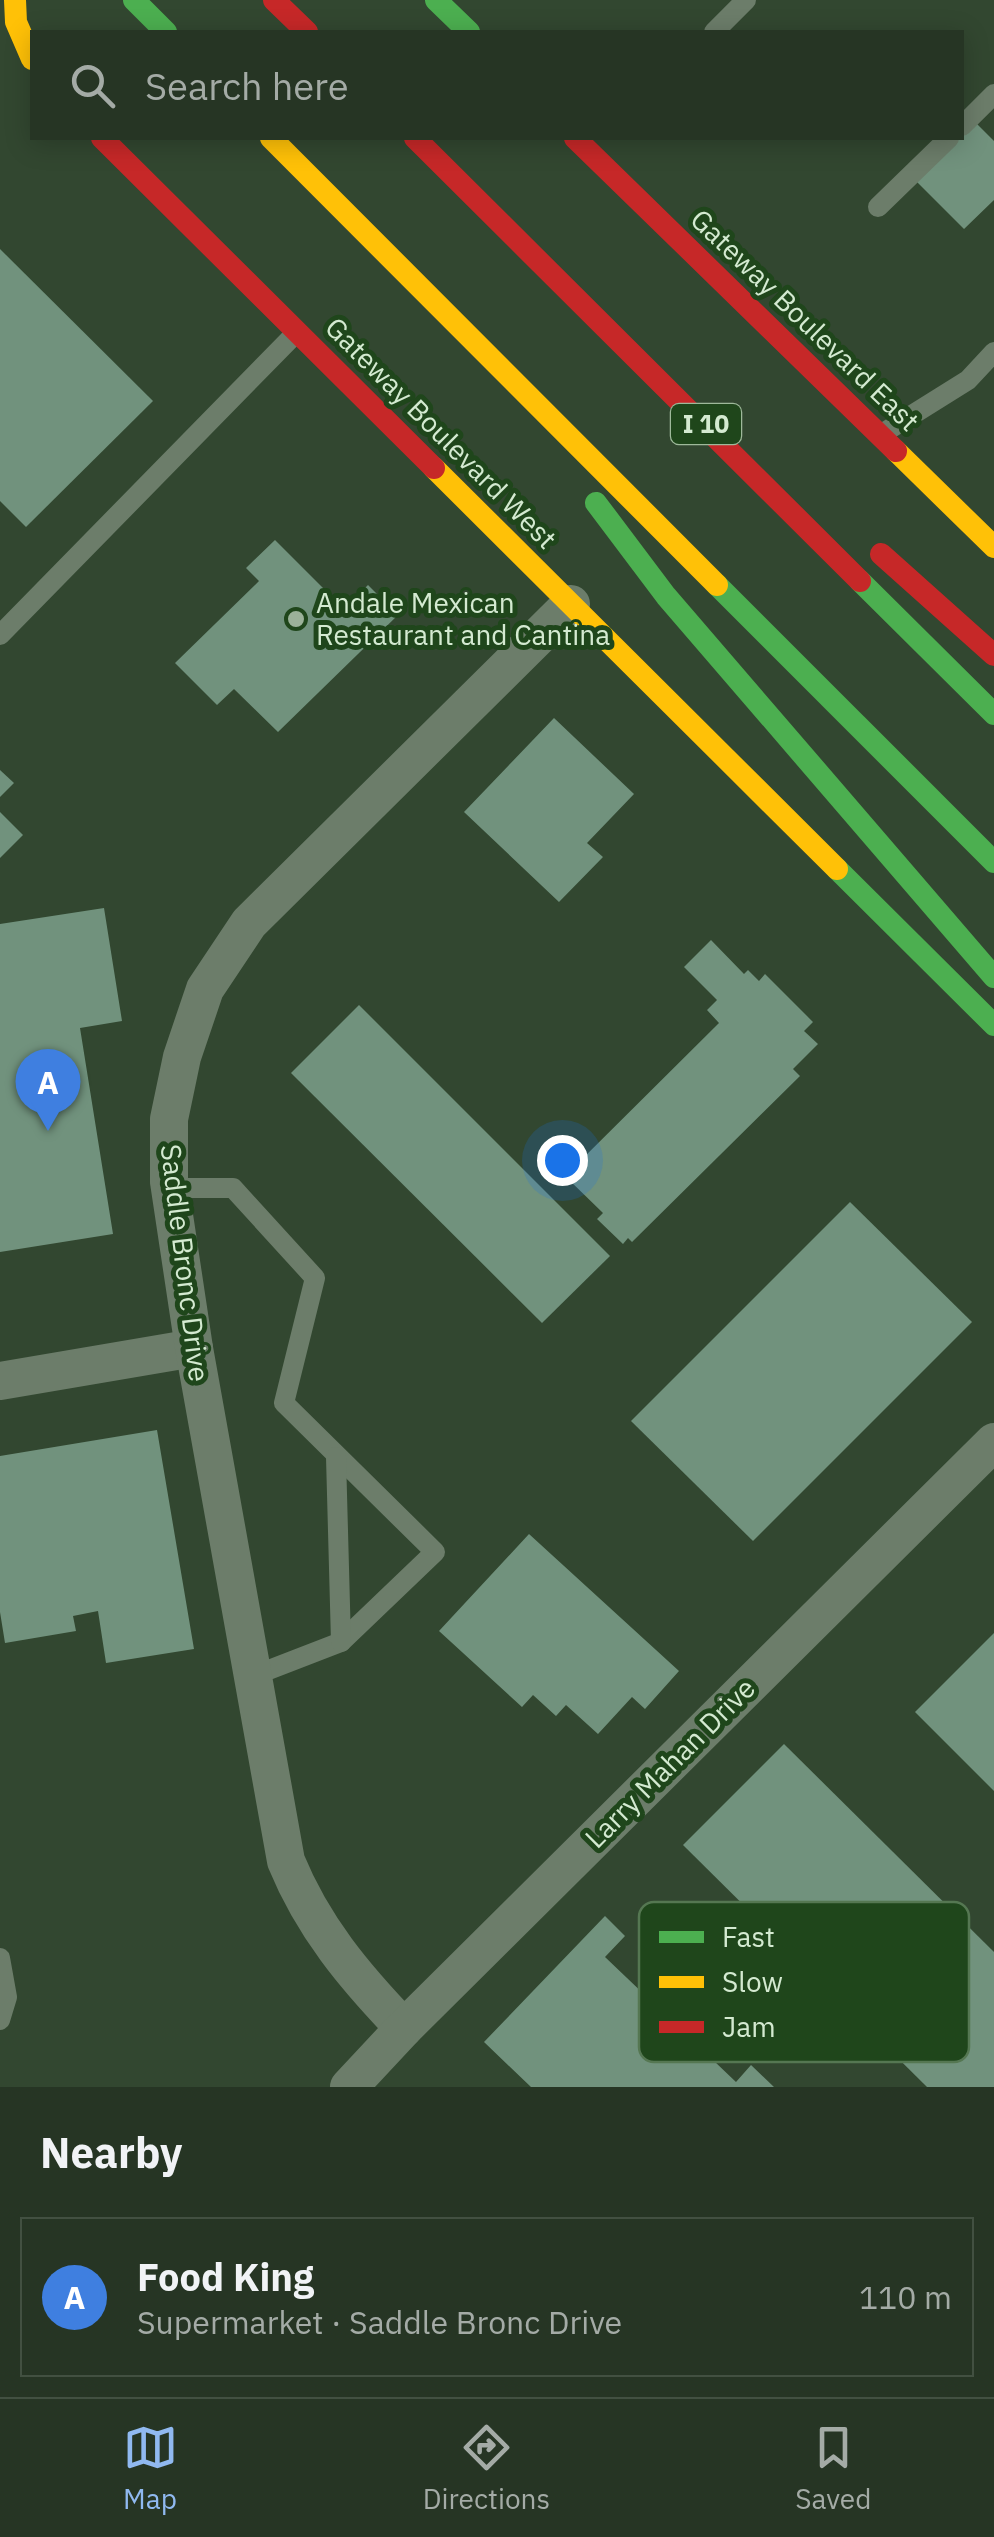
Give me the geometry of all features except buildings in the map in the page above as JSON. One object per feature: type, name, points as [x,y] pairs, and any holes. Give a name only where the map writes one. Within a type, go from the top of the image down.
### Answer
[{"type":"main road","points":[[16,0],[16,22],[28,69]]},
{"type":"main road","points":[[134,0],[164,30]]},
{"type":"main road","points":[[274,0],[306,30]]},
{"type":"main road","points":[[436,0],[467,30]]},
{"type":"main road","points":[[0,34],[28,69]]},
{"type":"main road","name":"Gateway Boulevard West","points":[[104,140],[994,1026]]},
{"type":"main road","points":[[273,140],[994,862]]},
{"type":"main road","name":"I 10","points":[[417,140],[994,714]]},
{"type":"main road","name":"Gateway Boulevard East","points":[[577,140],[994,546]]},
{"type":"main road","points":[[585,303],[791,478]]},
{"type":"main road","points":[[478,344],[666,596],[994,977]]},
{"type":"main road","points":[[864,540],[994,655]]},
{"type":"street","name":"Saddle Bronc Drive","points":[[404,2028],[345,1967],[302,1900],[286,1861],[194,1348],[170,1188],[169,1119],[182,1057],[205,989],[249,923],[571,604]]},
{"type":"street","points":[[0,1381],[194,1348]]},
{"type":"street","name":"Larry Mahan Drive","points":[[349,2087],[994,1442]]},
{"type":"lane","points":[[716,30],[746,0]]},
{"type":"lane","points":[[964,124],[994,94]]},
{"type":"lane","points":[[593,156],[609,140]]},
{"type":"lane","points":[[878,207],[947,140]]},
{"type":"lane","points":[[0,635],[296,332]]},
{"type":"lane","points":[[880,435],[968,380],[993,353]]},
{"type":"lane","points":[[170,1188],[234,1188],[315,1278],[284,1403],[434,1552],[341,1642],[252,1676]]},
{"type":"lane","points":[[336,1456],[341,1642]]},
{"type":"lane","points":[[0,1958],[7,1997],[0,2020]]},
{"type":"traffic: fast","points":[[134,0],[164,30]]},
{"type":"traffic: fast","points":[[436,0],[467,30]]},
{"type":"traffic: fast","points":[[596,503],[666,596],[994,977]]},
{"type":"traffic: fast","points":[[860,581],[994,714]]},
{"type":"traffic: fast","points":[[717,585],[994,862]]},
{"type":"traffic: fast","points":[[837,869],[994,1025]]},
{"type":"traffic: slow","points":[[15,0],[16,22],[30,54]]},
{"type":"traffic: slow","points":[[273,140],[717,585]]},
{"type":"traffic: slow","points":[[896,451],[994,547]]},
{"type":"traffic: slow","points":[[434,468],[837,869]]},
{"type":"traffic: jam","points":[[274,0],[305,30]]},
{"type":"traffic: jam","points":[[104,140],[434,468]]},
{"type":"traffic: jam","points":[[417,140],[860,581]]},
{"type":"traffic: jam","points":[[577,140],[896,451]]},
{"type":"traffic: jam","points":[[881,554],[994,655]]},
{"type":"place","name":"Andale Mexican Restaurant and Cantina","points":[[296,619]]},
{"type":"place","name":"Food King","points":[[48,1131]]}]
